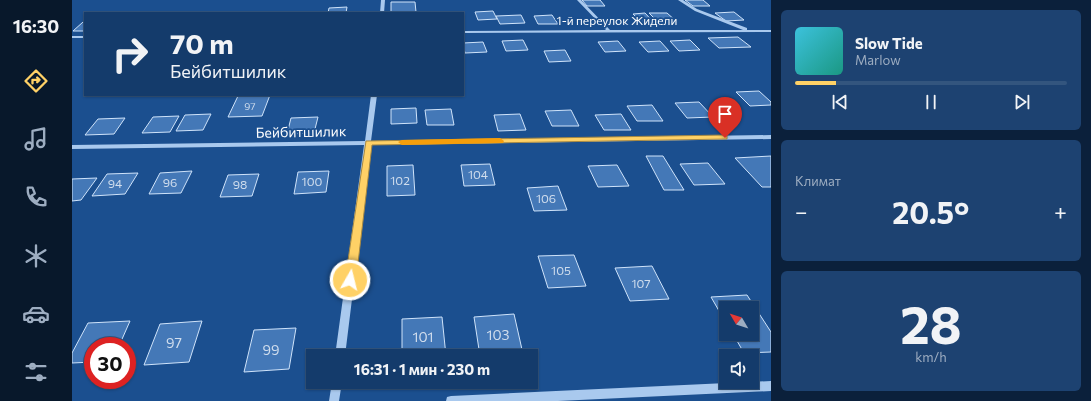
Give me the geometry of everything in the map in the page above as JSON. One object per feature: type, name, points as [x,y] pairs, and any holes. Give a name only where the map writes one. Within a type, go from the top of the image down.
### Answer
[{"type":"street","points":[[382,12],[383,0]]},
{"type":"street","points":[[579,0],[608,30]]},
{"type":"street","points":[[680,0],[696,10],[750,31]]},
{"type":"street","name":"1-й переулок Жидели","points":[[464,32],[608,30],[771,31]]},
{"type":"street","points":[[72,37],[84,37]]},
{"type":"street","points":[[341,349],[369,143],[374,96]]},
{"type":"street","name":"Бейбитшилик","points":[[72,147],[771,137]]},
{"type":"street","points":[[451,401],[771,386]]},
{"type":"street","points":[[334,401],[335,389]]},
{"type":"building","points":[[582,0],[600,0],[605,6],[587,6]]},
{"type":"building","points":[[685,0],[703,0],[710,6],[693,6]]},
{"type":"building","points":[[391,2],[415,2],[416,12],[391,12]]},
{"type":"building","points":[[347,7],[346,12],[328,12],[329,8]]},
{"type":"building","points":[[493,11],[497,19],[478,20],[475,12]]},
{"type":"building","points":[[734,12],[744,20],[726,21],[715,13]]},
{"type":"building","points":[[645,13],[656,25],[644,25],[633,14]]},
{"type":"building","points":[[649,13],[667,13],[676,21],[657,21]]},
{"type":"building","points":[[521,15],[525,23],[500,24],[496,16]]},
{"type":"building","points":[[552,15],[558,24],[538,24],[534,16]]},
{"type":"building","points":[[83,22],[84,22],[84,31],[73,31]]},
{"type":"building","points":[[738,37],[751,47],[719,48],[708,38]]},
{"type":"building","points":[[523,40],[528,50],[506,51],[502,41]]},
{"type":"building","points":[[690,40],[700,50],[679,51],[670,41]]},
{"type":"building","points":[[618,41],[626,51],[605,52],[598,42]]},
{"type":"building","points":[[660,41],[669,51],[648,52],[639,42]]},
{"type":"building","points":[[483,42],[487,52],[465,53],[464,43]]},
{"type":"building","points":[[565,50],[571,61],[549,62],[544,51]]},
{"type":"building","points":[[759,91],[771,102],[771,105],[750,106],[736,92]]},
{"type":"building","points":[[238,96],[270,96],[262,116],[228,117]]},
{"type":"building","points":[[699,102],[713,117],[687,118],[675,103]]},
{"type":"building","points":[[652,105],[663,121],[637,121],[627,106]]},
{"type":"building","points":[[416,108],[417,123],[391,124],[391,109]]},
{"type":"building","points":[[451,109],[454,125],[427,125],[425,110]]},
{"type":"building","points":[[571,110],[579,126],[552,126],[545,111]]},
{"type":"building","points":[[211,114],[203,130],[176,131],[185,115]]},
{"type":"building","points":[[520,114],[526,130],[498,131],[494,115]]},
{"type":"building","points":[[621,114],[631,130],[604,130],[595,115]]},
{"type":"building","points":[[179,116],[170,132],[142,133],[153,117]]},
{"type":"building","points":[[318,117],[314,133],[287,134],[291,118]]},
{"type":"building","points":[[125,118],[114,134],[85,135],[98,119]]},
{"type":"building","points":[[646,156],[663,156],[684,190],[664,190]]},
{"type":"building","points":[[771,156],[771,187],[762,187],[735,158]]},
{"type":"building","points":[[708,163],[725,184],[694,185],[680,164]]},
{"type":"building","points":[[490,164],[495,185],[464,186],[461,165]]},
{"type":"building","points":[[413,165],[415,195],[387,196],[387,166]]},
{"type":"building","points":[[617,165],[629,186],[598,187],[588,166]]},
{"type":"building","points":[[192,171],[181,193],[149,194],[160,173]]},
{"type":"building","points":[[329,171],[326,192],[294,194],[298,172]]},
{"type":"building","points":[[138,173],[125,194],[92,196],[107,174]]},
{"type":"building","points":[[259,174],[252,196],[220,197],[228,175]]},
{"type":"building","points":[[97,178],[81,200],[72,201],[72,179]]},
{"type":"building","points":[[558,186],[567,210],[534,211],[527,188]]},
{"type":"building","points":[[574,255],[586,286],[548,288],[538,256]]},
{"type":"building","points":[[652,266],[669,299],[630,301],[615,268]]},
{"type":"building","points":[[747,295],[751,301],[719,301],[719,311],[711,297]]},
{"type":"building","points":[[514,314],[522,349],[479,349],[474,317]]},
{"type":"building","points":[[759,314],[771,332],[771,352],[759,352],[759,349],[742,349],[737,341],[759,341]]},
{"type":"building","points":[[442,317],[445,349],[402,349],[402,319]]},
{"type":"building","points":[[130,321],[123,337],[84,337],[84,362],[72,363],[72,353],[88,323]]},
{"type":"building","points":[[202,321],[189,362],[144,365],[160,324]]},
{"type":"building","points":[[296,328],[289,369],[244,372],[254,330]]},
{"type":"slow traffic","points":[[402,142],[500,141]]},
{"type":"route","points":[[350,280],[369,143],[725,138]]}]
